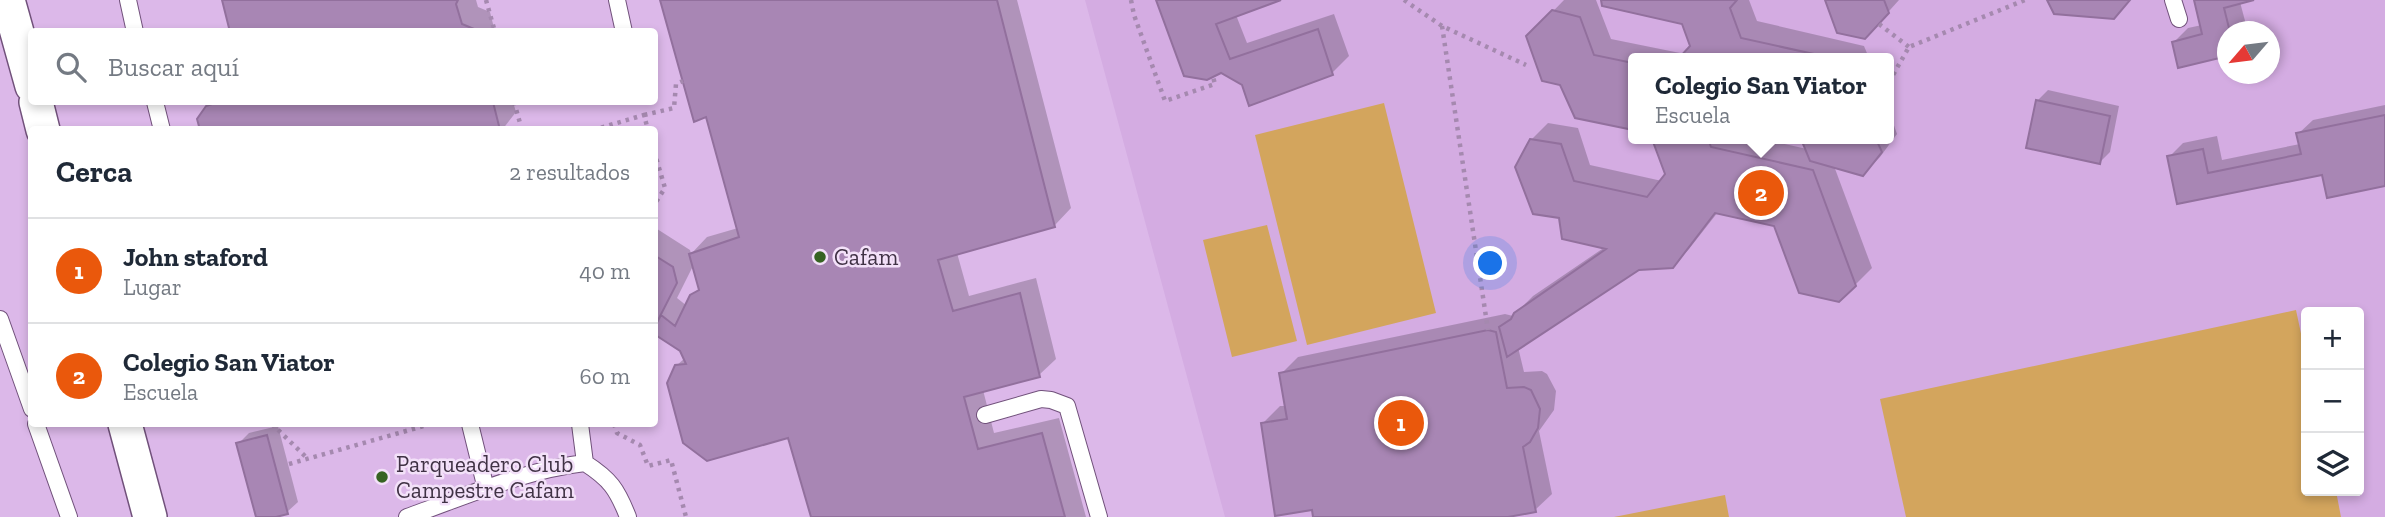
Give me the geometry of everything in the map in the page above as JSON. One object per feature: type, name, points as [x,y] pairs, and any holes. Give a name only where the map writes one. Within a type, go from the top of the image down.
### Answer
[{"type":"street","points":[[8,0],[28,72]]},
{"type":"street","points":[[37,105],[42,126]]},
{"type":"street","points":[[125,427],[150,517]]},
{"type":"lane","points":[[128,0],[134,28]]},
{"type":"lane","points":[[617,0],[623,28]]},
{"type":"lane","points":[[2173,0],[2179,19]]},
{"type":"lane","points":[[156,105],[161,126]]},
{"type":"lane","points":[[0,318],[28,398]]},
{"type":"lane","points":[[985,415],[1041,400],[1051,400],[1067,406],[1099,517]]},
{"type":"lane","points":[[37,427],[69,517]]},
{"type":"lane","points":[[471,427],[486,489]]},
{"type":"lane","points":[[580,427],[585,463]]},
{"type":"lane","points":[[407,517],[486,489],[566,465],[585,463],[613,485],[628,517]]},
{"type":"path","points":[[486,0],[494,28]]},
{"type":"path","points":[[1131,0],[1165,101],[1215,84],[1213,77]]},
{"type":"path","points":[[1404,0],[1442,26],[1526,65]]},
{"type":"path","points":[[1894,73],[1909,47],[2025,0]]},
{"type":"path","points":[[1879,24],[1909,47]]},
{"type":"path","points":[[1442,26],[1488,330]]},
{"type":"path","points":[[607,126],[674,108],[676,84],[682,82]]},
{"type":"path","points":[[515,105],[521,126]]},
{"type":"path","points":[[644,115],[647,126]]},
{"type":"path","points":[[658,164],[665,188],[658,199]]},
{"type":"path","points":[[275,427],[308,458]]},
{"type":"path","points":[[289,464],[420,427]]},
{"type":"path","points":[[615,427],[617,433],[640,445],[648,466],[671,460],[686,517]]},
{"type":"shaded area","points":[[1085,0],[2385,0],[2385,517],[1225,517]]},
{"type":"shaded area","points":[[1384,103],[1436,313],[1307,345],[1255,135]]},
{"type":"shaded area","points":[[1267,225],[1297,341],[1232,357],[1203,240]]},
{"type":"shaded area","points":[[2296,310],[2301,334],[2301,496],[2337,496],[2341,517],[1906,517],[1880,399]]},
{"type":"shaded area","points":[[1725,495],[1729,517],[1614,517]]},
{"type":"building","points":[[222,0],[458,0],[456,4],[462,24],[472,28],[229,28]]},
{"type":"building","name":"Cafam","points":[[660,0],[997,0],[1055,227],[938,260],[953,311],[1020,293],[1040,377],[964,397],[978,449],[1042,433],[1065,517],[811,517],[788,438],[707,461],[683,443],[667,383],[675,365],[686,364],[680,351],[658,337],[658,321],[661,315],[675,326],[690,295],[699,290],[689,254],[739,237],[706,117],[694,122]]},
{"type":"building","points":[[1156,0],[1281,0],[1216,24],[1230,59],[1318,29],[1333,75],[1249,106],[1242,85],[1221,73],[1207,80],[1184,76]]},
{"type":"building","points":[[1601,0],[1737,0],[1730,8],[1741,38],[1809,53],[1684,53],[1690,46],[1682,24],[1602,6]]},
{"type":"building","points":[[1825,0],[1884,0],[1889,13],[1865,39],[1837,33]]},
{"type":"building","points":[[2047,0],[2130,0],[2114,19],[2054,14]]},
{"type":"building","points":[[2194,0],[2254,0],[2224,8],[2227,21],[2217,21],[2217,59],[2178,68],[2172,42],[2202,34]]},
{"type":"building","points":[[1552,10],[1580,17],[1594,55],[1628,62],[1628,129],[1575,118],[1560,85],[1542,81],[1526,36]]},
{"type":"building","points":[[2036,100],[2110,116],[2100,164],[2026,148]]},
{"type":"building","points":[[494,105],[499,126],[199,126],[197,119],[206,106]]},
{"type":"building","points":[[2385,115],[2385,186],[2327,198],[2322,175],[2177,204],[2167,156],[2203,149],[2208,173],[2301,154],[2296,133]]},
{"type":"building","points":[[1530,139],[1561,144],[1574,181],[1647,197],[1665,174],[1654,144],[1710,144],[1711,147],[1813,170],[1856,286],[1839,302],[1799,293],[1774,226],[1715,213],[1673,268],[1639,270],[1507,357],[1499,327],[1511,319],[1514,313],[1606,249],[1562,239],[1559,218],[1533,214],[1515,167]]},
{"type":"building","points":[[1803,144],[1878,144],[1882,152],[1863,176],[1810,161]]},
{"type":"building","points":[[658,258],[673,267],[677,283],[658,320]]},
{"type":"building","points":[[1488,330],[1496,332],[1507,388],[1524,387],[1531,390],[1540,409],[1538,428],[1530,442],[1523,447],[1536,512],[1508,517],[1313,517],[1312,510],[1275,516],[1261,423],[1287,419],[1279,373]]},
{"type":"building","points":[[267,435],[288,514],[256,517],[236,443]]},
{"type":"place","name":"Colegio San Viator","points":[[1761,193]]},
{"type":"place","name":"Cafam","points":[[820,257]]},
{"type":"place","name":"John staford","points":[[1401,423]]},
{"type":"place","name":"Parqueadero Club Campestre Cafam","points":[[382,477]]}]
